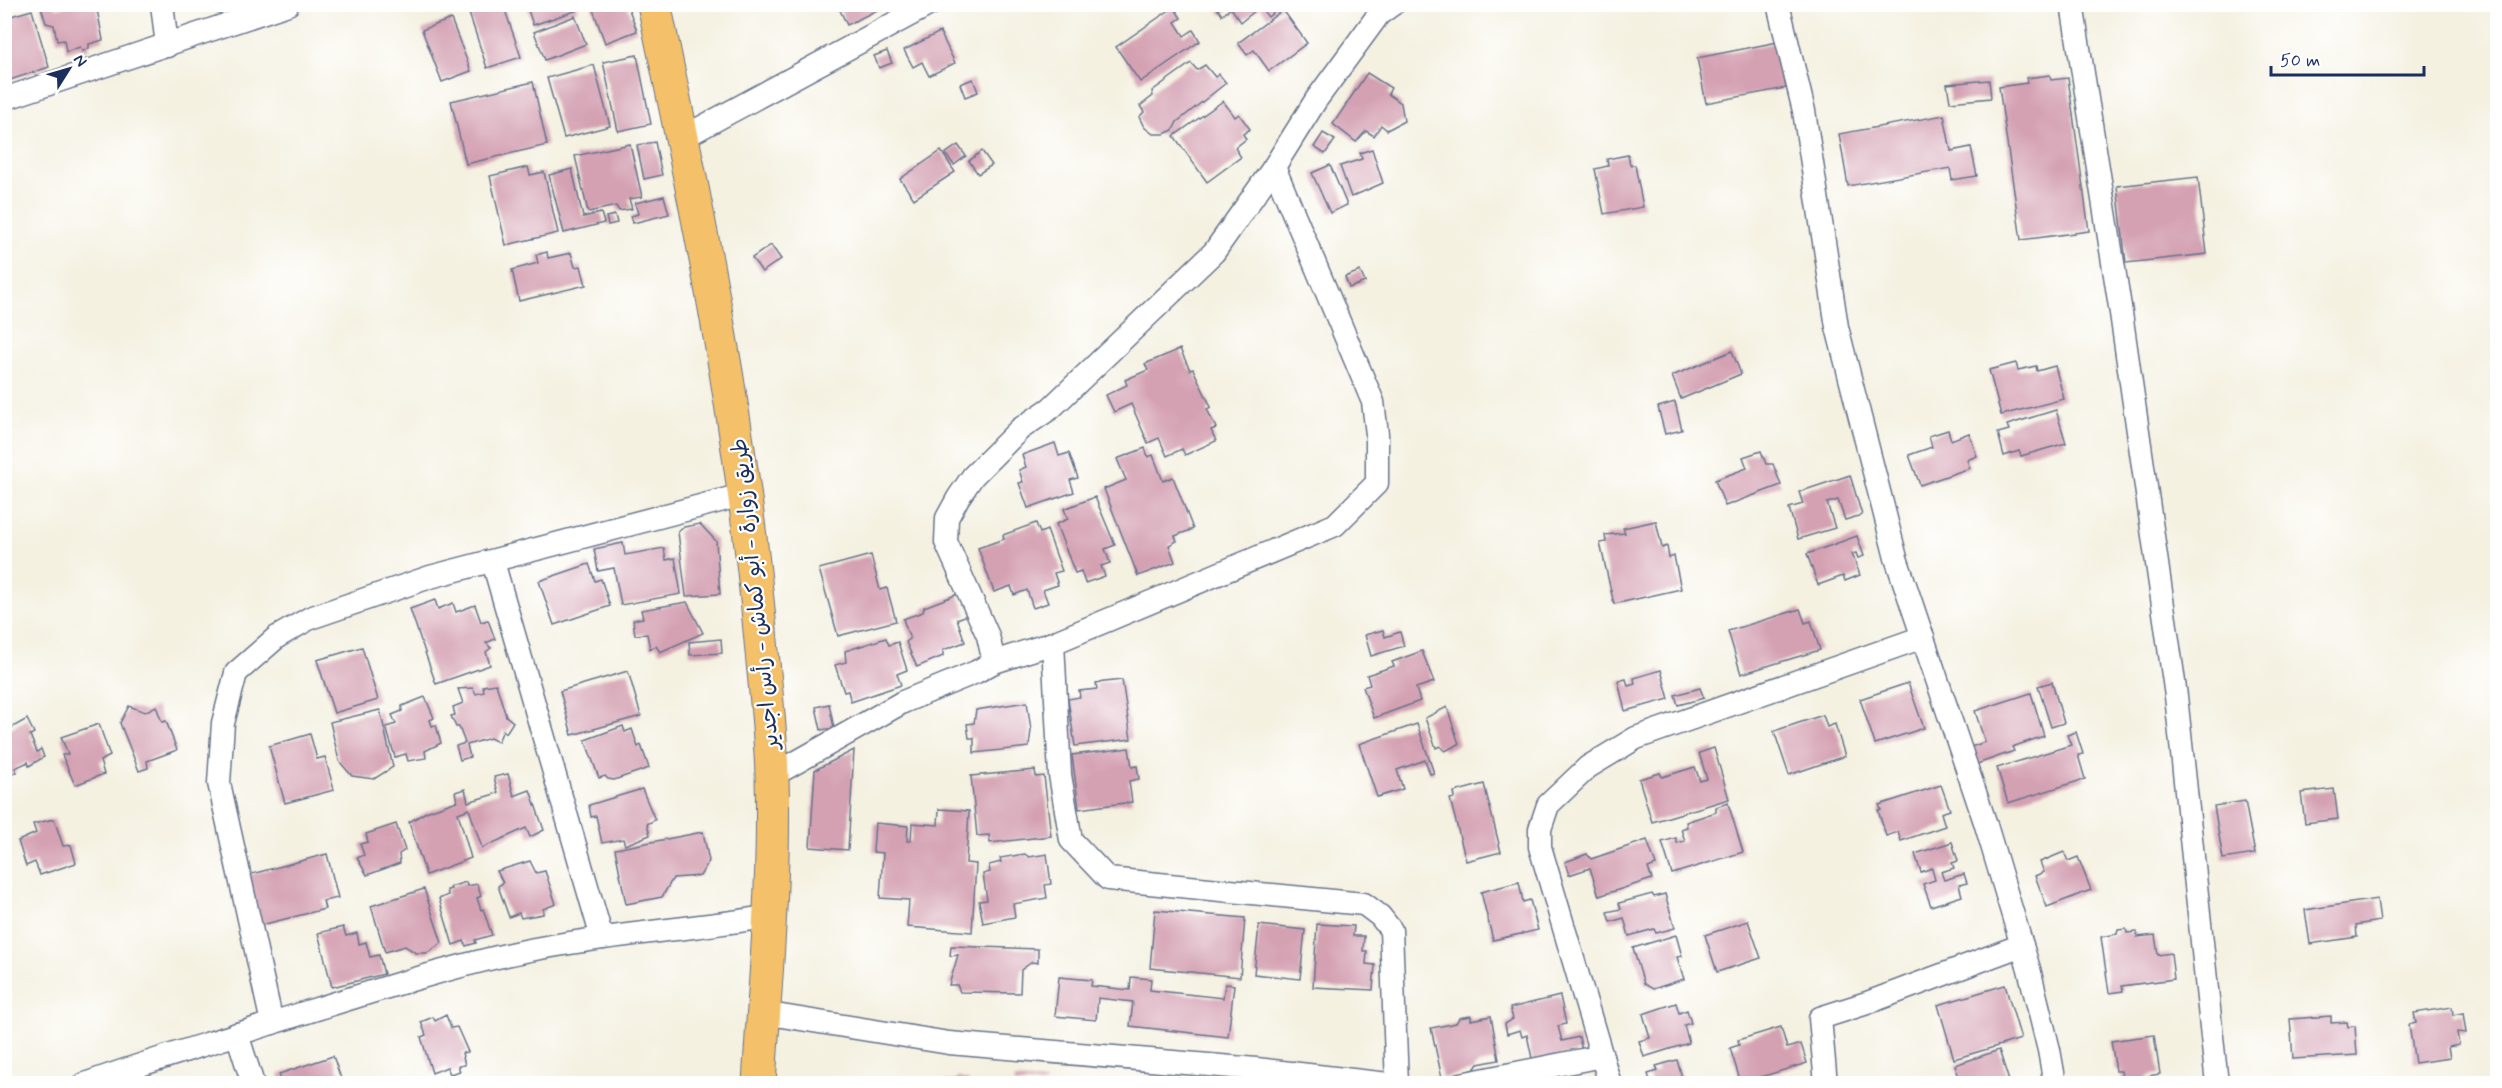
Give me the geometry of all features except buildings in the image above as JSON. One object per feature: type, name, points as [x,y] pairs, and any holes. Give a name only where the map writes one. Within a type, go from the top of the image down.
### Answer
[{"type":"main road","name":"طريق زوارة - أبو كماش - رأس اجدير","points":[[654,4],[682,138],[735,420],[754,557],[772,776],[771,916],[759,1083]]},
{"type":"street","points":[[162,4],[167,46]]},
{"type":"street","points":[[4,99],[288,4]]},
{"type":"street","points":[[682,138],[930,4]]},
{"type":"street","points":[[1778,4],[1804,111],[1837,327],[1896,558],[1985,822],[2022,945],[2049,1050],[2055,1083]]},
{"type":"street","points":[[2072,4],[2121,313],[2176,696],[2217,1083]]},
{"type":"street","points":[[994,662],[988,636],[946,542],[947,518],[958,498],[973,476],[1020,429],[1051,408],[1214,252],[1274,167],[1316,100],[1382,8]]},
{"type":"street","points":[[772,776],[903,702],[976,672],[994,662],[1053,643],[1335,525],[1377,483],[1377,434],[1373,402],[1274,167]]},
{"type":"street","points":[[272,1023],[219,783],[223,723],[236,673],[277,637],[310,618],[430,577],[746,494]]},
{"type":"street","points":[[493,562],[602,938]]},
{"type":"street","points":[[1610,1083],[1540,847],[1540,829],[1548,805],[1588,767],[1636,738],[1923,637]]},
{"type":"street","points":[[1053,643],[1060,775],[1071,840],[1108,879],[1364,904],[1380,916],[1391,930],[1397,1083]]},
{"type":"street","points":[[85,1083],[403,982],[515,953],[633,933],[719,925],[771,916]]},
{"type":"street","points":[[1826,1083],[1820,1018],[1867,1003],[2022,945]]},
{"type":"street","points":[[763,1013],[949,1043],[1257,1076],[1388,1083]]},
{"type":"street","points":[[237,1034],[253,1083]]},
{"type":"street","points":[[1461,1083],[1602,1056]]}]
